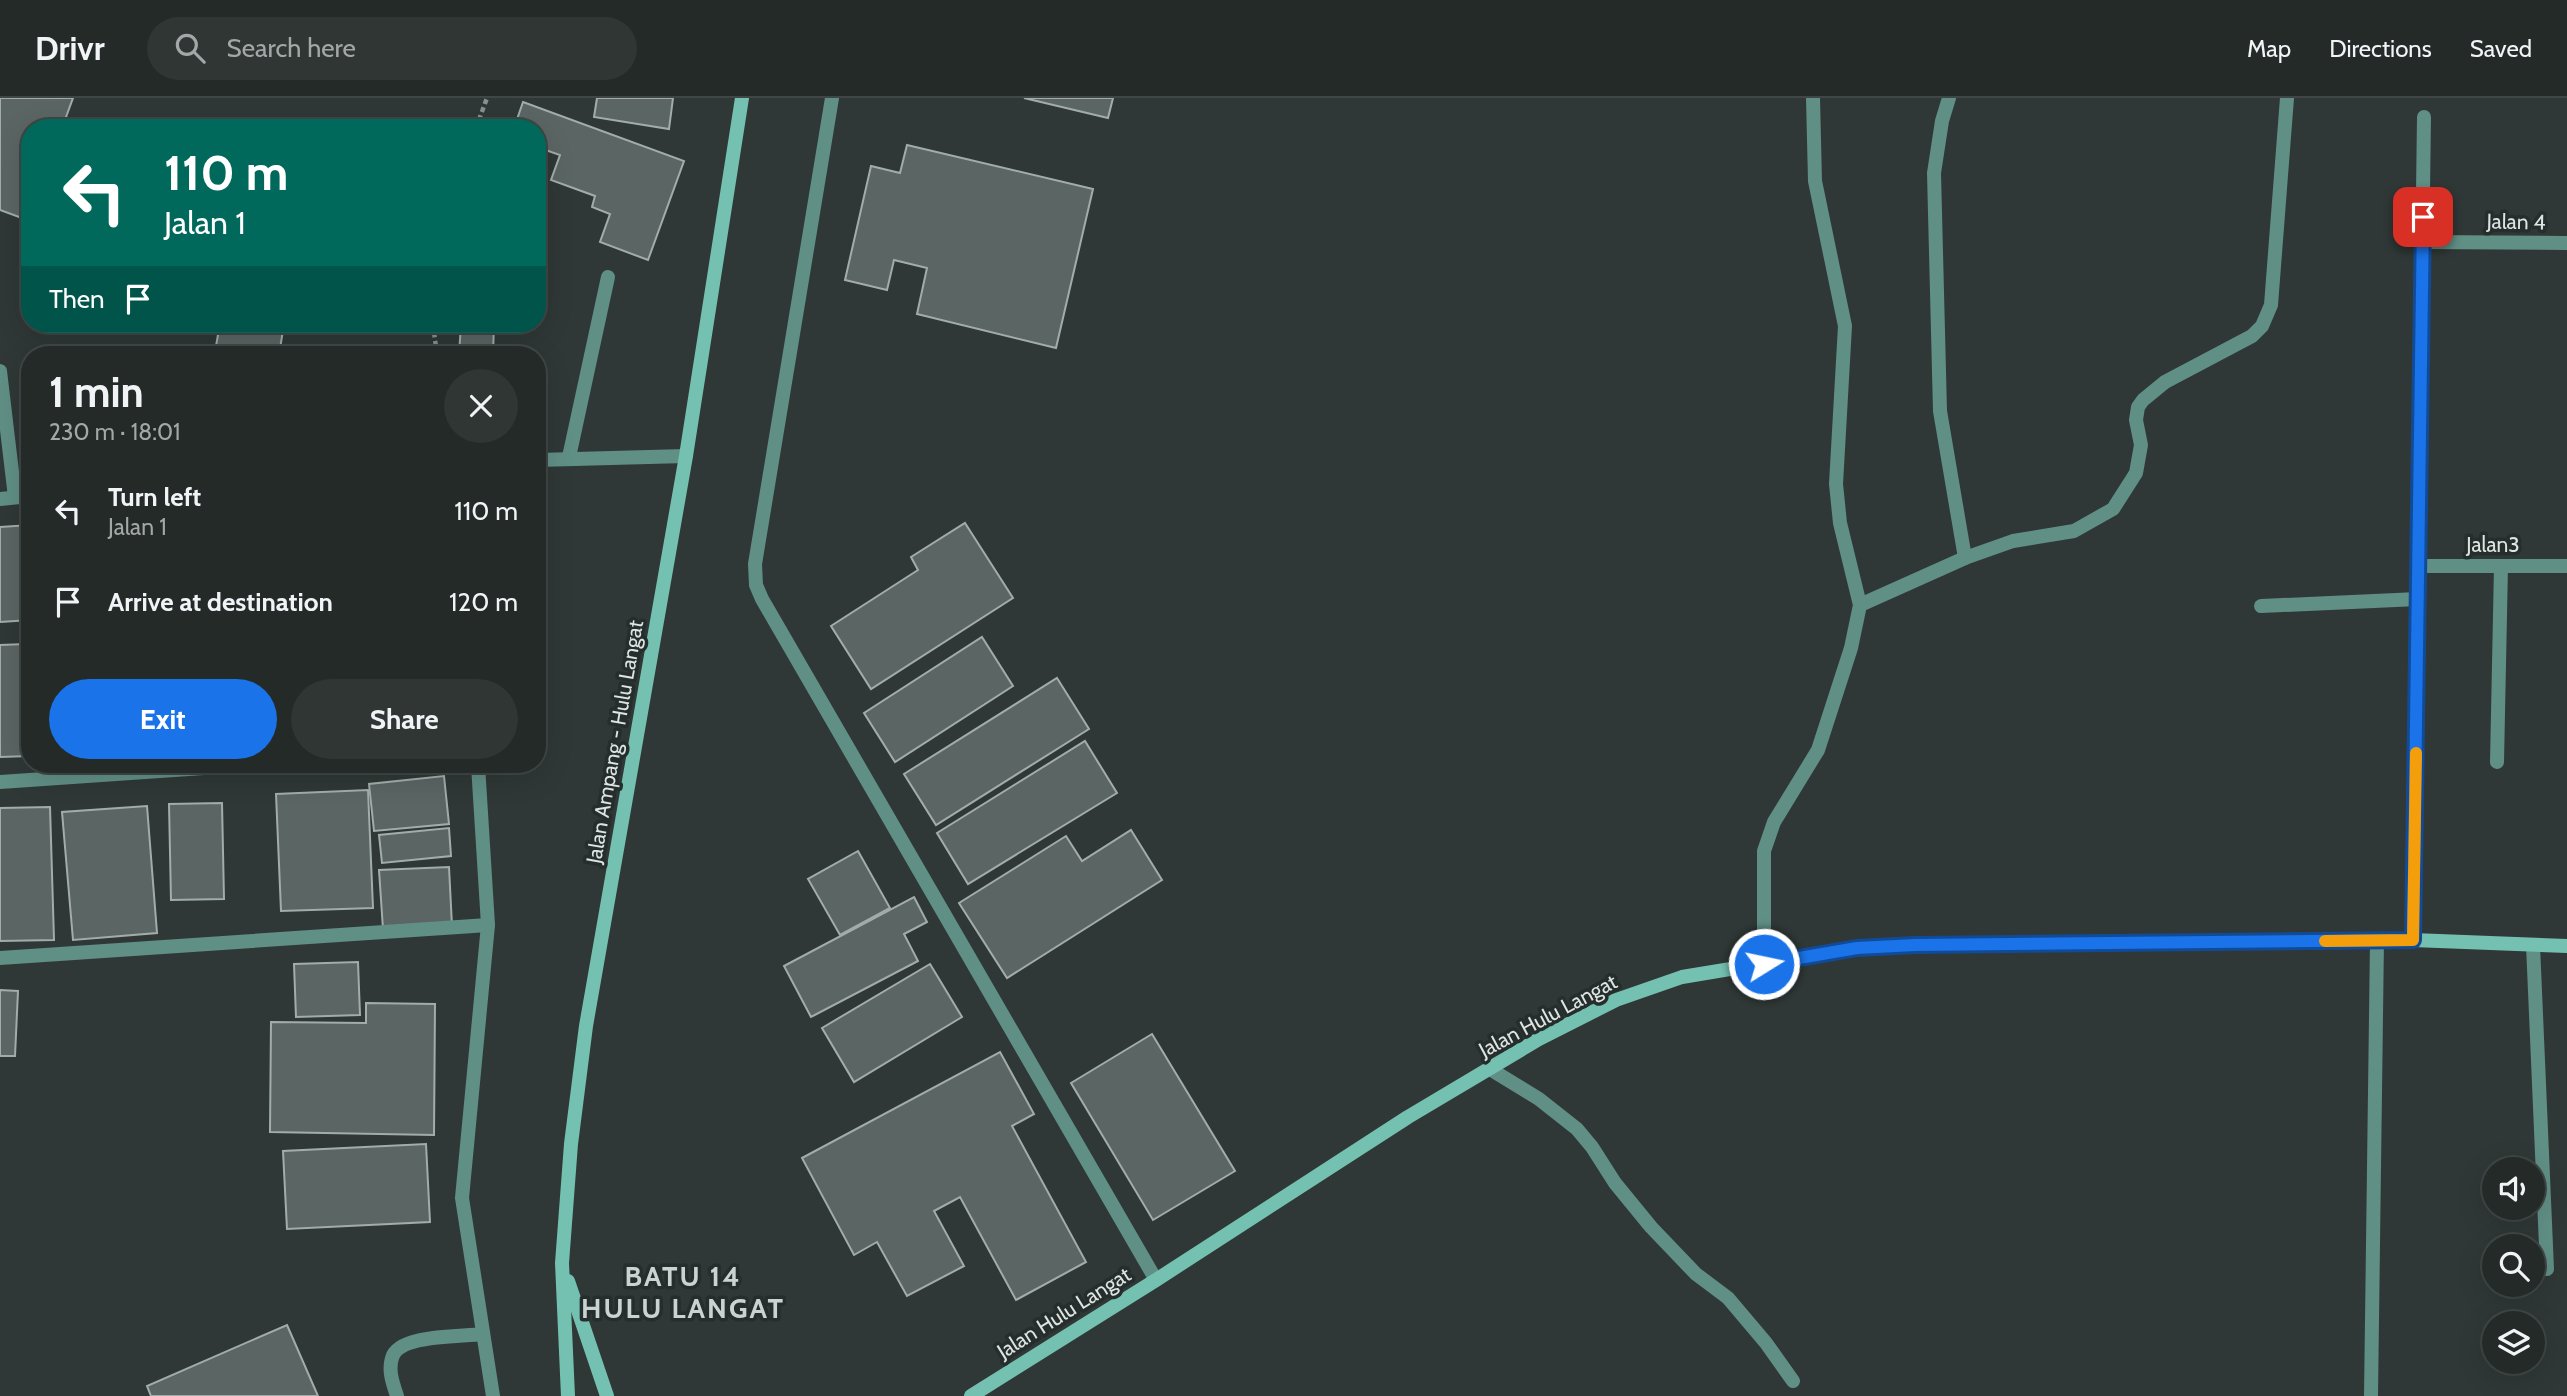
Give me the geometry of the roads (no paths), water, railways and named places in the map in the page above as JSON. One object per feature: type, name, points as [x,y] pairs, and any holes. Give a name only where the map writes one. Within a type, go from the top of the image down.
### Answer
[{"type":"street","name":"Jalan Ampang - Hulu Langat","points":[[568,1396],[562,1263],[571,1144],[586,1026],[686,456],[742,98]]},
{"type":"street","points":[[832,98],[755,564],[757,585],[762,599],[1156,1280]]},
{"type":"street","points":[[1764,964],[1764,851],[1774,822],[1818,750],[1851,648],[1860,605],[1840,523],[1836,484],[1845,326],[1815,181],[1813,98]]},
{"type":"street","points":[[1949,98],[1942,121],[1934,173],[1940,411],[1965,558]]},
{"type":"street","points":[[1860,605],[1965,558],[2013,541],[2074,531],[2113,509],[2136,473],[2141,445],[2136,420],[2138,407],[2143,400],[2165,382],[2252,336],[2262,326],[2271,305],[2287,98]]},
{"type":"street","points":[[2413,940],[2424,117]]},
{"type":"street","name":"Jalan 4","points":[[2423,242],[2567,243]]},
{"type":"street","points":[[569,457],[608,277]]},
{"type":"street","points":[[0,371],[15,498]]},
{"type":"street","points":[[546,459],[686,456]]},
{"type":"street","name":"Jalan3","points":[[2418,566],[2567,566]]},
{"type":"street","points":[[2497,762],[2501,566]]},
{"type":"street","points":[[2261,606],[2418,599]]},
{"type":"street","points":[[0,782],[131,773]]},
{"type":"street","points":[[478,773],[488,925],[463,1198],[493,1396]]},
{"type":"street","points":[[0,958],[488,925]]},
{"type":"street","points":[[2371,1396],[2377,940]]},
{"type":"street","name":"Jalan Hulu Langat","points":[[971,1396],[1408,1117],[1539,1040],[1616,1000],[1682,977],[1857,948],[1915,945],[2413,940],[2567,946]]},
{"type":"street","points":[[2533,945],[2547,1269]]},
{"type":"street","points":[[1490,1069],[1539,1099],[1577,1129],[1615,1183],[1651,1227],[1696,1274],[1728,1298],[1766,1343],[1793,1381]]},
{"type":"street","points":[[562,1263],[607,1396]]},
{"type":"street","points":[[397,1396],[390,1372],[392,1356],[398,1348],[411,1341],[482,1334]]},
{"type":"district","name":"BATU 14 HULU LANGAT","points":[[683,1292]]}]
